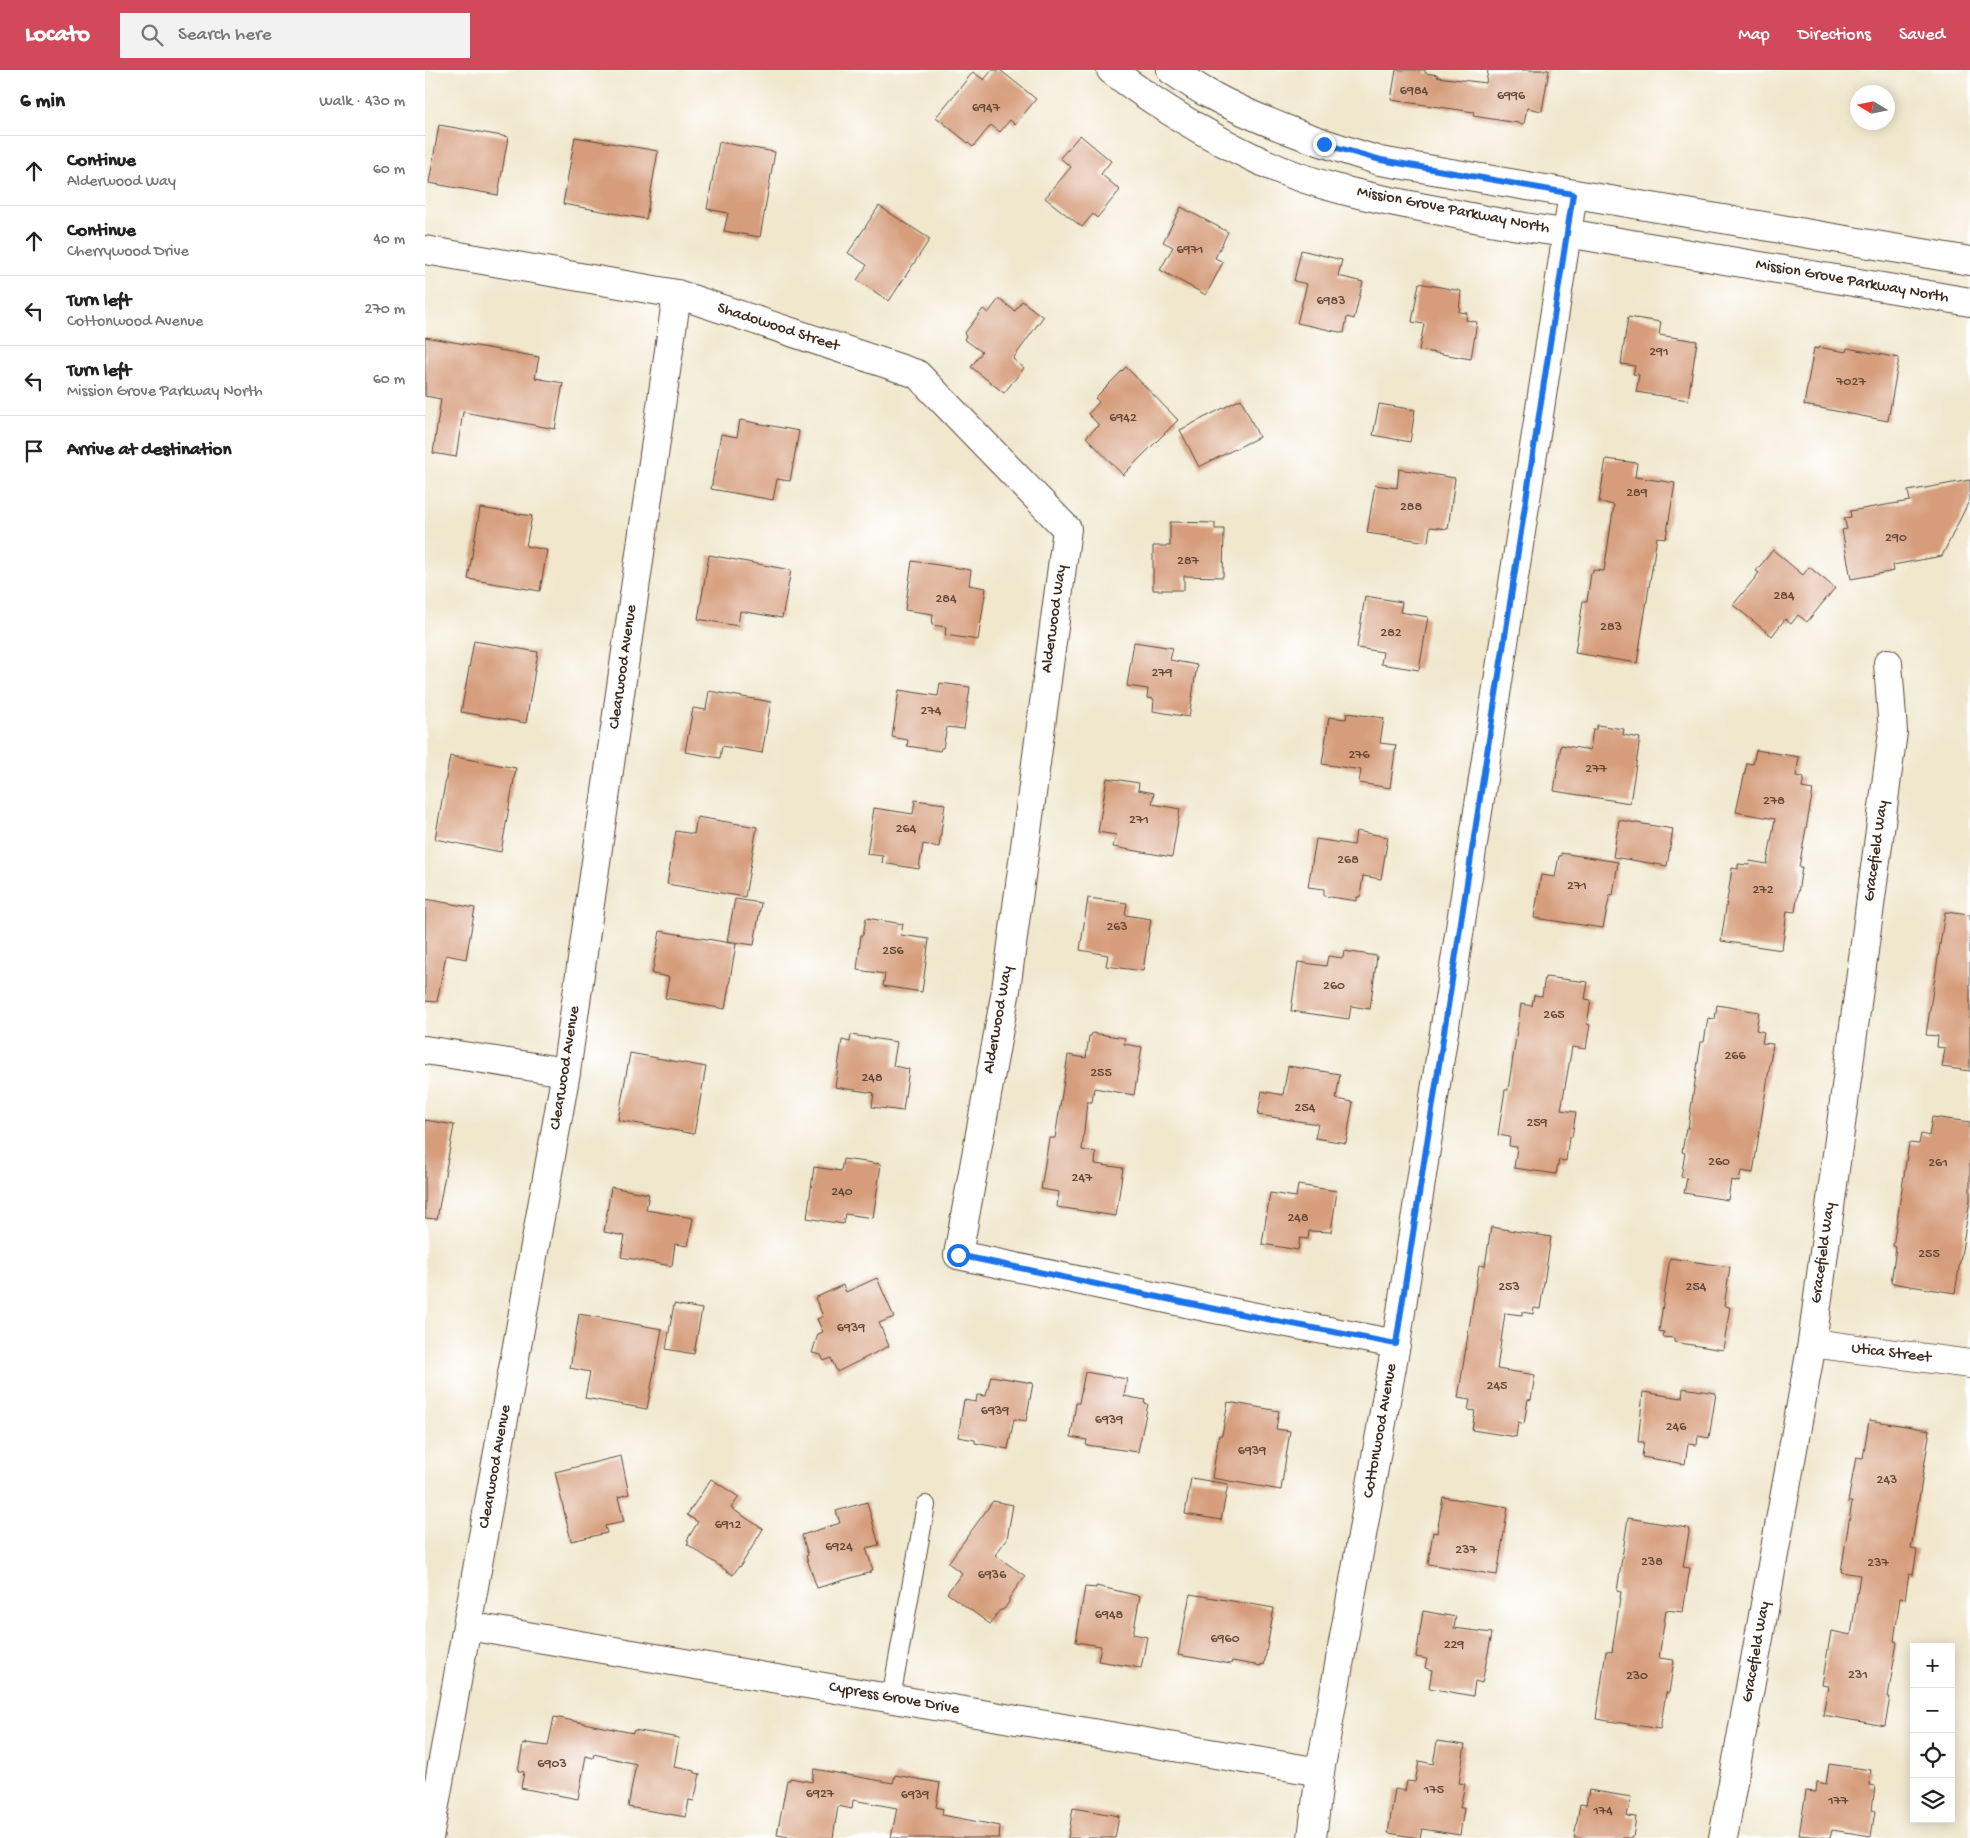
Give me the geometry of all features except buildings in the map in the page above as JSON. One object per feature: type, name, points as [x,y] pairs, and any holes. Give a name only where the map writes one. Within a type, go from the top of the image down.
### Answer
[{"type":"street","name":"Mission Grove Parkway North","points":[[1111,70],[1193,126],[1257,160],[1319,183],[1386,201],[1530,229],[1567,233],[1970,302]]},
{"type":"street","points":[[1171,70],[1215,97],[1269,123],[1324,144],[1381,160],[1970,261]]},
{"type":"street","name":"Cottonwood Avenue","points":[[1312,1838],[1320,1772],[1396,1344],[1573,194]]},
{"type":"street","name":"Shadowood Street","points":[[425,250],[677,294],[917,374],[1067,529]]},
{"type":"street","name":"Clearwood Avenue","points":[[429,1838],[566,1072],[677,294]]},
{"type":"street","name":"Alderwood Way","points":[[1067,529],[1006,990],[958,1255],[1210,1308],[1396,1344]]},
{"type":"street","name":"Gracefield Way","points":[[1723,1838],[1812,1343],[1893,732],[1888,663]]},
{"type":"street","points":[[425,1050],[566,1072]]},
{"type":"street","name":"Utica Street","points":[[1812,1343],[1970,1364]]},
{"type":"street","name":"Cypress Grove Drive","points":[[468,1626],[1320,1772]]},
{"type":"lane","points":[[891,1698],[925,1505]]},
{"type":"route","points":[[958,1255],[1210,1308],[1396,1344],[1573,194],[1381,160],[1324,144]]}]
